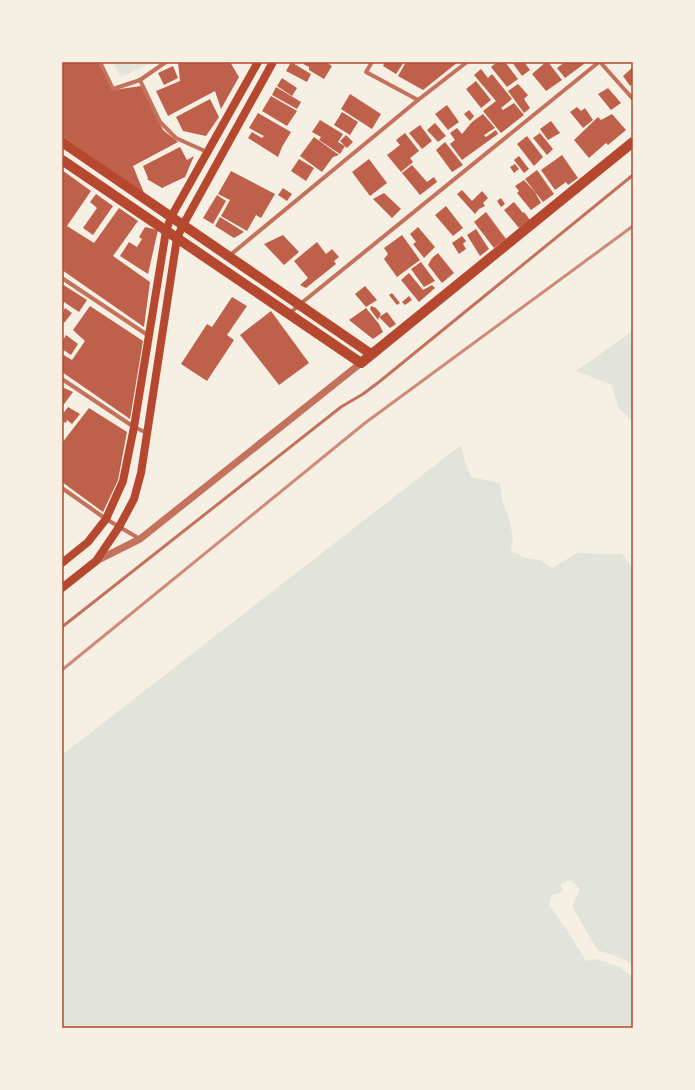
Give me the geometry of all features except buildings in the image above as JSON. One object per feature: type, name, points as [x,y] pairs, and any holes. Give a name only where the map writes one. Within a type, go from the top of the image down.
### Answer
[{"type":"main road","points":[[62,563],[88,542],[106,519],[123,481],[134,427],[166,231],[171,217],[258,62]]},
{"type":"main road","points":[[62,588],[96,561],[119,527],[134,499],[141,473],[177,238],[273,62]]},
{"type":"main road","points":[[62,142],[371,354]]},
{"type":"main road","points":[[62,160],[361,363],[633,142]]},
{"type":"street","points":[[100,62],[113,89],[140,80],[166,62]]},
{"type":"street","points":[[372,62],[366,72],[418,100]]},
{"type":"street","points":[[229,257],[418,100],[467,62]]},
{"type":"street","points":[[289,314],[299,304],[600,62],[633,99]]},
{"type":"street","points":[[140,80],[160,122],[176,138],[208,152]]},
{"type":"street","points":[[62,278],[149,336]]},
{"type":"street","points":[[96,561],[140,539],[361,363]]},
{"type":"street","points":[[62,379],[134,427],[147,433]]},
{"type":"street","points":[[62,488],[106,519],[140,539]]},
{"type":"lane","points":[[62,627],[341,407],[380,382],[633,175]]},
{"type":"shaded area","points":[[113,62],[153,62],[121,77]]},
{"type":"shaded area","points":[[633,331],[633,420],[630,419],[618,407],[612,385],[576,371]]},
{"type":"shaded area","points":[[461,445],[465,462],[471,477],[500,483],[502,501],[509,518],[513,538],[511,551],[527,558],[540,560],[552,568],[577,553],[622,554],[633,568],[633,965],[625,960],[598,950],[572,906],[580,890],[571,880],[561,884],[563,892],[552,895],[549,905],[569,933],[586,961],[597,959],[619,967],[633,977],[633,1028],[62,1028],[62,755]]},
{"type":"railway","points":[[62,670],[365,423],[633,226]]}]
